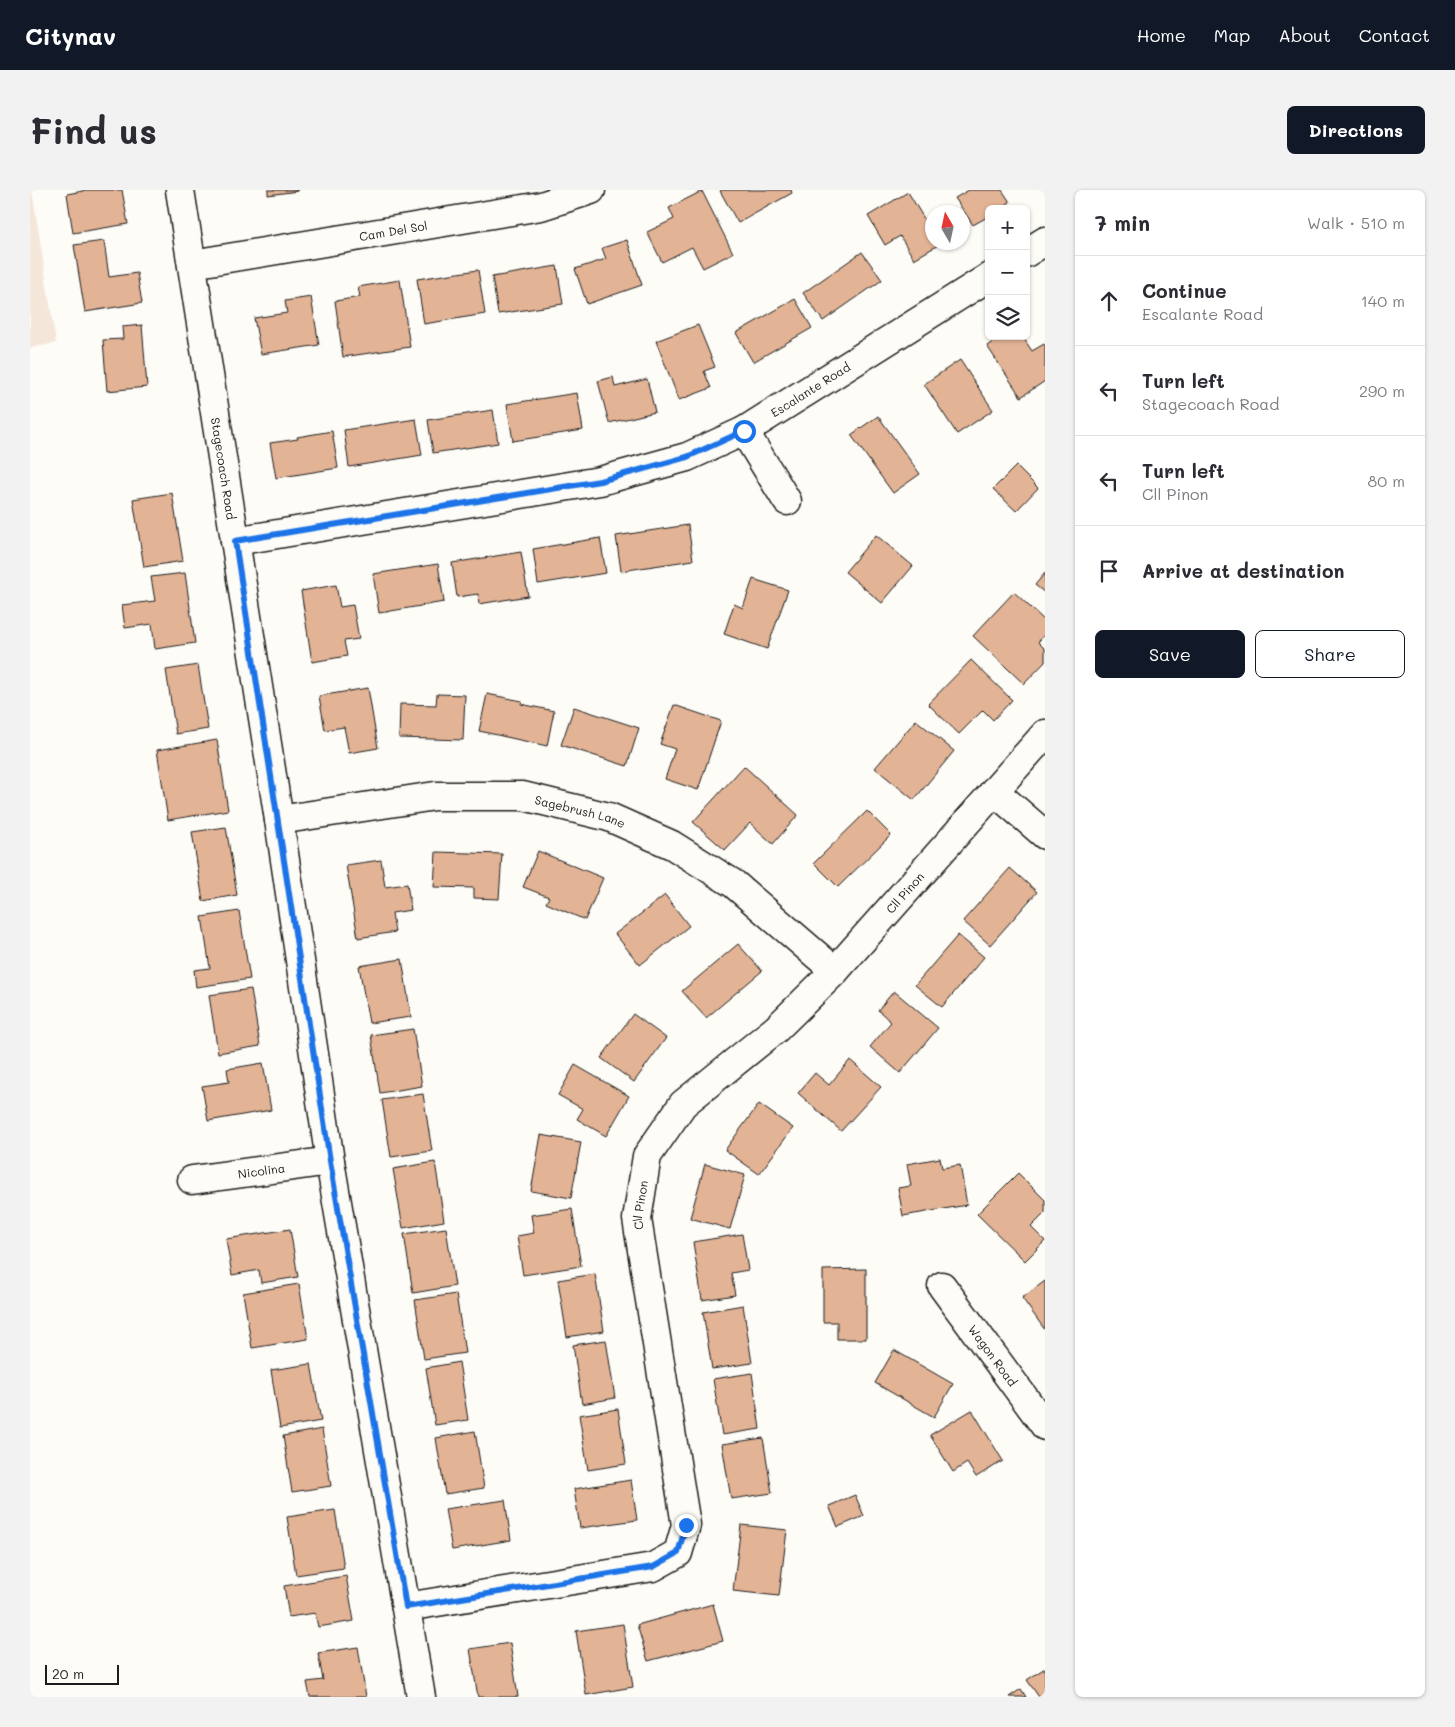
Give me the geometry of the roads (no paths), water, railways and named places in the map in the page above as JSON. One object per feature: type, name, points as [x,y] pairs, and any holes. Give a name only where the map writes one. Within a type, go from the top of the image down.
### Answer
[{"type":"street","name":"Stagecoach Road","points":[[180,190],[279,820],[330,1161],[421,1697]]},
{"type":"street","name":"Cam Del Sol","points":[[192,264],[541,206],[591,190]]},
{"type":"street","points":[[1030,250],[1045,241]]},
{"type":"street","name":"Escalante Road","points":[[235,541],[600,481],[687,457],[744,431],[985,280]]},
{"type":"street","points":[[744,431],[787,501]]},
{"type":"street","name":"Cll Pinon","points":[[406,1607],[653,1567],[678,1553],[686,1525],[636,1219],[647,1156],[683,1104],[776,1029],[835,971],[1045,734]]},
{"type":"street","points":[[994,790],[1045,834]]},
{"type":"street","name":"Sagebrush Lane","points":[[279,820],[445,796],[523,796],[609,817],[672,845],[734,884],[835,971]]},
{"type":"street","name":"Nicolina","points":[[192,1180],[330,1161]]},
{"type":"street","name":"Wagon Road","points":[[942,1286],[1042,1414]]}]
